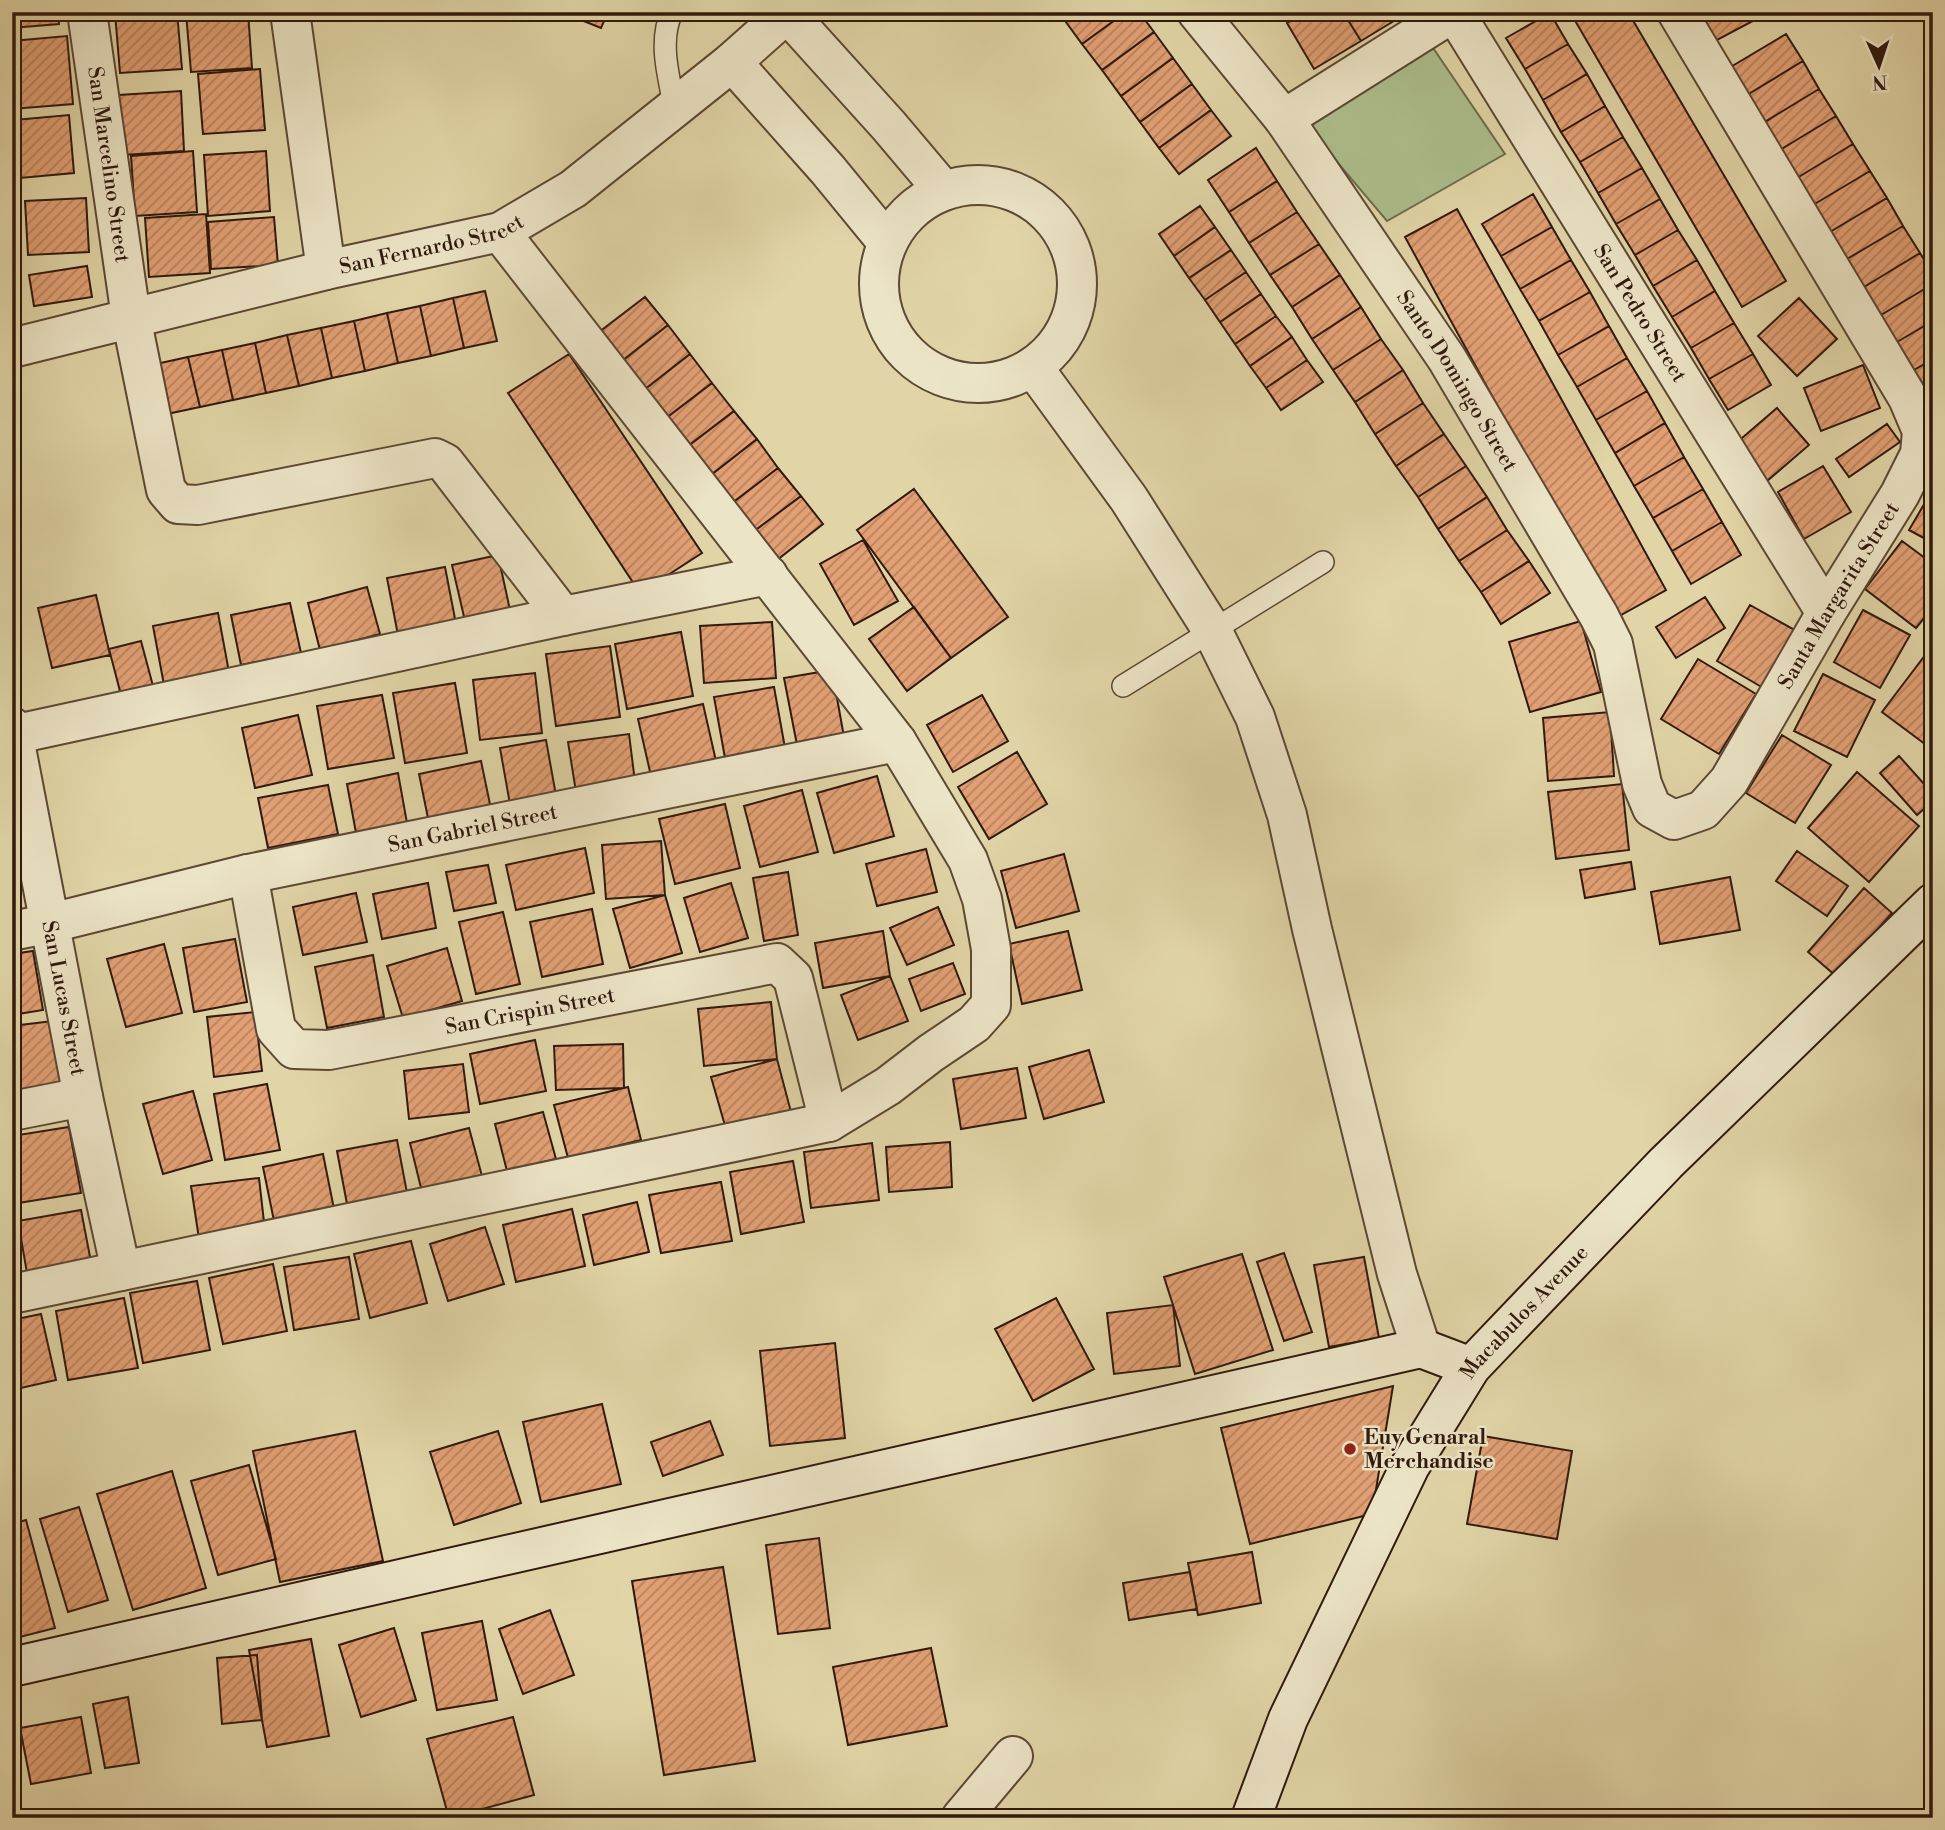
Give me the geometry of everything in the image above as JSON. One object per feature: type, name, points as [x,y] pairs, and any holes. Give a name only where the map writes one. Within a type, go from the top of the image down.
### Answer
[{"type":"street","name":"San Marcelino Street","points":[[88,12],[131,317],[166,490],[178,504],[198,505],[435,458],[445,463],[563,616]]},
{"type":"street","points":[[290,12],[326,270]]},
{"type":"street","name":"Santo Domingo Street","points":[[1197,12],[1284,119],[1447,359],[1599,616],[1613,644],[1642,784]]},
{"type":"street","points":[[1284,119],[1454,12]]},
{"type":"street","name":"San Pedro Street","points":[[1454,12],[1826,613]]},
{"type":"street","name":"Santa Margarita Street","points":[[1642,784],[1652,808],[1674,820],[1703,810],[1729,781],[1826,613],[1900,494],[1920,454],[1922,431],[1908,398],[1678,12]]},
{"type":"street","name":"San Fernardo Street","points":[[12,348],[326,270],[500,232],[573,189],[675,109],[787,13]]},
{"type":"street","points":[[787,13],[943,190]]},
{"type":"street","points":[[732,62],[828,170],[887,242]]},
{"type":"street","points":[[977,184],[1011,190],[1041,206],[1063,232],[1076,264],[1077,294],[1070,322],[1055,347],[1033,367],[1002,381],[967,383],[935,374],[909,357],[890,332],[879,302],[878,271],[887,242],[901,220],[920,202],[943,190],[977,184]]},
{"type":"street","points":[[12,1294],[828,1122],[888,1086],[974,1024],[991,1005],[991,949],[982,900],[968,860],[897,742],[500,232]]},
{"type":"street","points":[[1033,367],[1129,499],[1212,630],[1255,717],[1287,815],[1315,943],[1397,1274],[1421,1348]]},
{"type":"street","points":[[13,732],[768,575]]},
{"type":"street","name":"San Lucas Street","points":[[13,732],[83,1097],[121,1270]]},
{"type":"street","name":"San Gabriel Street","points":[[12,931],[248,874],[897,742]]},
{"type":"street","name":"San Crispin Street","points":[[248,874],[276,1029],[294,1049],[329,1050],[777,963],[793,978],[828,1122]]},
{"type":"street","name":"Macabulos Avenue","points":[[1251,1818],[1288,1719],[1410,1466],[1471,1367],[1666,1163],[1933,904]]},
{"type":"street","points":[[12,1111],[83,1097]]},
{"type":"street","points":[[12,1667],[1421,1348],[1471,1367]]},
{"type":"street","points":[[961,1818],[1013,1756]]},
{"type":"lane","points":[[672,12],[666,24],[666,58],[675,109]]},
{"type":"lane","points":[[1123,686],[1323,562]]},
{"type":"green space","points":[[1427,39],[1505,154],[1387,221],[1304,123]]},
{"type":"building","points":[[12,12],[58,12],[59,24],[12,28]]},
{"type":"building","points":[[177,12],[182,69],[120,73],[115,13]]},
{"type":"building","points":[[248,12],[252,68],[191,72],[186,13]]},
{"type":"building","points":[[561,12],[608,12],[601,28]]},
{"type":"building","points":[[1071,12],[1126,12],[1082,44],[1063,18]]},
{"type":"building","points":[[1126,12],[1139,12],[1154,32],[1102,70],[1082,44]]},
{"type":"building","points":[[1305,12],[1343,12],[1361,41],[1314,69],[1287,23]]},
{"type":"building","points":[[1343,12],[1407,12],[1407,13],[1361,41]]},
{"type":"building","points":[[1570,12],[1628,12],[1786,281],[1742,307]]},
{"type":"building","points":[[1695,12],[1765,12],[1766,14],[1700,49]]},
{"type":"building","points":[[1550,13],[1568,44],[1525,69],[1506,38]]},
{"type":"building","points":[[1154,32],[1173,58],[1121,96],[1102,70]]},
{"type":"building","points":[[1786,34],[1803,61],[1747,95],[1729,68]]},
{"type":"building","points":[[67,36],[73,104],[12,109],[12,41]]},
{"type":"building","points":[[1568,44],[1587,74],[1543,100],[1525,69]]},
{"type":"building","points":[[1173,58],[1192,84],[1140,122],[1121,96]]},
{"type":"building","points":[[1803,61],[1819,89],[1763,123],[1747,95]]},
{"type":"building","points":[[260,69],[265,130],[203,134],[198,74]]},
{"type":"building","points":[[1587,74],[1605,106],[1561,132],[1543,100]]},
{"type":"building","points":[[1192,84],[1211,110],[1159,148],[1140,122]]},
{"type":"building","points":[[1819,89],[1836,116],[1780,150],[1763,123]]},
{"type":"building","points":[[181,91],[184,151],[123,155],[119,95]]},
{"type":"building","points":[[1605,106],[1623,137],[1580,162],[1561,132]]},
{"type":"building","points":[[1211,110],[1231,136],[1179,174],[1159,148]]},
{"type":"building","points":[[69,115],[74,173],[20,178],[15,120]]},
{"type":"building","points":[[1836,116],[1853,144],[1797,178],[1780,150]]},
{"type":"building","points":[[1623,137],[1642,168],[1598,193],[1580,162]]},
{"type":"building","points":[[1853,144],[1870,171],[1813,205],[1797,178]]},
{"type":"building","points":[[1256,148],[1277,181],[1229,212],[1208,180]]},
{"type":"building","points":[[193,151],[197,212],[135,216],[131,156]]},
{"type":"building","points":[[266,151],[270,211],[208,216],[204,155]]},
{"type":"building","points":[[1642,168],[1660,199],[1616,224],[1598,193]]},
{"type":"building","points":[[1870,171],[1887,198],[1830,232],[1813,205]]},
{"type":"building","points":[[1277,181],[1297,212],[1249,243],[1229,212]]},
{"type":"building","points":[[1533,194],[1552,227],[1501,256],[1482,224]]},
{"type":"building","points":[[86,198],[89,252],[28,255],[25,201]]},
{"type":"building","points":[[1887,198],[1903,226],[1847,259],[1830,232]]},
{"type":"building","points":[[1660,199],[1678,230],[1635,255],[1616,224]]},
{"type":"building","points":[[1200,206],[1215,227],[1174,256],[1159,234]]},
{"type":"building","points":[[1457,209],[1666,590],[1614,619],[1405,237]]},
{"type":"building","points":[[1297,212],[1319,244],[1270,275],[1249,243]]},
{"type":"building","points":[[206,214],[210,273],[149,277],[145,218]]},
{"type":"building","points":[[274,217],[278,265],[211,269],[208,222]]},
{"type":"building","points":[[1903,226],[1920,253],[1864,287],[1847,259]]},
{"type":"building","points":[[1215,227],[1231,250],[1189,278],[1174,256]]},
{"type":"building","points":[[1552,227],[1571,260],[1520,289],[1501,256]]},
{"type":"building","points":[[1678,230],[1697,260],[1653,286],[1635,255]]},
{"type":"building","points":[[1319,244],[1340,275],[1292,307],[1270,275]]},
{"type":"building","points":[[1231,250],[1246,272],[1205,300],[1189,278]]},
{"type":"building","points":[[1920,253],[1933,274],[1933,284],[1881,315],[1864,287]]},
{"type":"building","points":[[1571,260],[1590,292],[1539,321],[1520,289]]},
{"type":"building","points":[[1697,260],[1715,291],[1672,317],[1653,286]]},
{"type":"building","points":[[87,266],[92,297],[34,306],[29,275]]},
{"type":"building","points":[[1246,272],[1261,294],[1220,322],[1205,300]]},
{"type":"building","points":[[1340,275],[1361,307],[1312,339],[1292,307]]},
{"type":"building","points":[[15,277],[19,304],[12,305],[12,278]]},
{"type":"building","points":[[1933,284],[1933,321],[1897,342],[1881,315]]},
{"type":"building","points":[[485,291],[497,341],[464,348],[453,298]]},
{"type":"building","points":[[1715,291],[1734,323],[1691,348],[1672,317]]},
{"type":"building","points":[[1590,292],[1609,326],[1558,355],[1539,321]]},
{"type":"building","points":[[1261,294],[1276,316],[1235,344],[1220,322]]},
{"type":"building","points":[[645,297],[668,325],[613,368],[590,339]]},
{"type":"building","points":[[453,298],[464,348],[431,356],[420,306]]},
{"type":"building","points":[[1799,298],[1837,339],[1797,376],[1758,336]]},
{"type":"building","points":[[420,306],[431,356],[398,363],[387,313]]},
{"type":"building","points":[[1361,307],[1381,339],[1333,370],[1312,339]]},
{"type":"building","points":[[387,313],[398,363],[365,371],[354,321]]},
{"type":"building","points":[[1276,316],[1292,337],[1250,366],[1235,344]]},
{"type":"building","points":[[354,321],[365,371],[332,378],[321,328]]},
{"type":"building","points":[[1933,321],[1933,359],[1914,370],[1897,342]]},
{"type":"building","points":[[1734,323],[1753,354],[1709,379],[1691,348]]},
{"type":"building","points":[[668,325],[690,354],[635,397],[613,368]]},
{"type":"building","points":[[1609,326],[1627,358],[1577,387],[1558,355]]},
{"type":"building","points":[[321,328],[332,378],[299,386],[287,335]]},
{"type":"building","points":[[287,335],[299,386],[266,393],[255,343]]},
{"type":"building","points":[[1292,337],[1307,360],[1266,388],[1250,366]]},
{"type":"building","points":[[1381,339],[1403,370],[1355,402],[1333,370]]},
{"type":"building","points":[[255,343],[266,393],[233,400],[222,350]]},
{"type":"building","points":[[222,350],[233,400],[200,407],[188,357]]},
{"type":"building","points":[[569,354],[702,553],[640,593],[508,393]]},
{"type":"building","points":[[690,354],[712,383],[657,425],[635,397]]},
{"type":"building","points":[[1753,354],[1771,385],[1728,410],[1709,379]]},
{"type":"building","points":[[188,357],[200,407],[167,414],[156,364]]},
{"type":"building","points":[[1627,358],[1647,391],[1596,420],[1577,387]]},
{"type":"building","points":[[1933,359],[1933,396],[1931,397],[1914,370]]},
{"type":"building","points":[[1307,360],[1323,382],[1281,410],[1266,388]]},
{"type":"building","points":[[1863,365],[1880,408],[1821,431],[1804,388]]},
{"type":"building","points":[[1403,370],[1423,403],[1375,434],[1355,402]]},
{"type":"building","points":[[712,383],[734,411],[679,453],[657,425]]},
{"type":"building","points":[[1647,391],[1665,423],[1615,453],[1596,420]]},
{"type":"building","points":[[1423,403],[1444,434],[1396,466],[1375,434]]},
{"type":"building","points":[[1777,408],[1809,445],[1767,481],[1735,444]]},
{"type":"building","points":[[734,411],[757,439],[702,482],[679,453]]},
{"type":"building","points":[[1665,423],[1684,457],[1634,486],[1615,453]]},
{"type":"building","points":[[1887,424],[1900,442],[1849,477],[1836,459]]},
{"type":"building","points":[[1444,434],[1466,466],[1418,497],[1396,466]]},
{"type":"building","points":[[757,439],[778,468],[723,510],[702,482]]},
{"type":"building","points":[[1684,457],[1703,489],[1653,518],[1634,486]]},
{"type":"building","points":[[1466,466],[1487,497],[1438,529],[1418,497]]},
{"type":"building","points":[[1823,466],[1851,512],[1804,539],[1778,492]]},
{"type":"building","points":[[778,468],[801,496],[745,538],[723,510]]},
{"type":"building","points":[[914,489],[1008,617],[951,658],[857,530]]},
{"type":"building","points":[[1703,489],[1722,522],[1672,551],[1653,518]]},
{"type":"building","points":[[1933,489],[1933,543],[1909,530]]},
{"type":"building","points":[[801,496],[823,524],[768,567],[745,538]]},
{"type":"building","points":[[1487,497],[1507,530],[1459,561],[1438,529]]},
{"type":"building","points":[[1722,522],[1741,555],[1691,584],[1672,551]]},
{"type":"building","points":[[1507,530],[1529,561],[1481,592],[1459,561]]},
{"type":"building","points":[[863,540],[898,601],[854,625],[820,564]]},
{"type":"building","points":[[1902,541],[1933,564],[1933,607],[1916,628],[1865,589]]},
{"type":"building","points":[[498,555],[510,610],[465,621],[452,565]]},
{"type":"building","points":[[1529,561],[1550,593],[1501,624],[1481,592]]},
{"type":"building","points":[[445,567],[456,624],[398,635],[387,578]]},
{"type":"building","points":[[367,587],[380,634],[320,650],[308,603]]},
{"type":"building","points":[[96,595],[110,655],[52,668],[38,608]]},
{"type":"building","points":[[1705,597],[1725,628],[1676,658],[1656,627]]},
{"type":"building","points":[[290,603],[301,653],[241,665],[231,615]]},
{"type":"building","points":[[1750,605],[1798,632],[1765,689],[1717,661]]},
{"type":"building","points":[[914,607],[951,658],[907,691],[869,639]]},
{"type":"building","points":[[1863,610],[1910,635],[1880,688],[1834,662]]},
{"type":"building","points":[[218,613],[229,672],[164,685],[153,626]]},
{"type":"building","points":[[1581,621],[1601,692],[1530,712],[1509,642]]},
{"type":"building","points":[[772,622],[776,678],[704,683],[700,626]]},
{"type":"building","points":[[681,632],[693,696],[627,709],[615,644]]},
{"type":"building","points":[[141,641],[153,686],[121,695],[109,649]]},
{"type":"building","points":[[610,646],[620,717],[556,726],[546,654]]},
{"type":"building","points":[[1926,654],[1933,660],[1933,750],[1882,712]]},
{"type":"building","points":[[1698,659],[1756,694],[1719,754],[1661,719]]},
{"type":"building","points":[[832,670],[844,737],[797,745],[784,678]]},
{"type":"building","points":[[535,673],[542,733],[480,740],[473,680]]},
{"type":"building","points":[[1823,674],[1875,700],[1847,757],[1794,731]]},
{"type":"building","points":[[455,683],[467,753],[405,763],[393,693]]},
{"type":"building","points":[[774,687],[785,748],[725,758],[714,697]]},
{"type":"building","points":[[382,695],[394,758],[328,769],[317,706]]},
{"type":"building","points":[[982,695],[1008,741],[953,772],[927,725]]},
{"type":"building","points":[[703,704],[716,761],[651,776],[638,719]]},
{"type":"building","points":[[1610,712],[1614,776],[1548,781],[1543,718]]},
{"type":"building","points":[[298,715],[312,775],[255,788],[242,728]]},
{"type":"building","points":[[629,734],[636,790],[577,798],[568,742]]},
{"type":"building","points":[[1782,735],[1831,765],[1795,823],[1746,793]]},
{"type":"building","points":[[546,740],[557,801],[511,810],[500,748]]},
{"type":"building","points":[[1017,752],[1047,804],[989,839],[958,787]]},
{"type":"building","points":[[1899,756],[1933,794],[1933,801],[1917,815],[1880,773]]},
{"type":"building","points":[[481,761],[491,809],[429,823],[419,774]]},
{"type":"building","points":[[1857,772],[1919,826],[1869,882],[1808,828]]},
{"type":"building","points":[[398,773],[407,823],[356,833],[347,784]]},
{"type":"building","points":[[877,776],[894,836],[834,853],[817,793]]},
{"type":"building","points":[[1622,784],[1629,850],[1556,859],[1548,792]]},
{"type":"building","points":[[328,785],[338,834],[268,848],[258,798]]},
{"type":"building","points":[[802,790],[818,852],[760,867],[744,806]]},
{"type":"building","points":[[725,804],[740,868],[675,884],[659,819]]},
{"type":"building","points":[[661,841],[665,895],[606,899],[602,845]]},
{"type":"building","points":[[585,848],[594,893],[516,910],[506,865]]},
{"type":"building","points":[[926,849],[937,892],[877,906],[866,864]]},
{"type":"building","points":[[1797,851],[1848,886],[1827,916],[1776,881]]},
{"type":"building","points":[[1064,854],[1079,911],[1016,928],[1001,871]]},
{"type":"building","points":[[1631,862],[1635,889],[1585,898],[1580,870]]},
{"type":"building","points":[[488,865],[496,903],[454,911],[446,872]]},
{"type":"building","points":[[788,872],[798,935],[764,941],[753,878]]},
{"type":"building","points":[[1730,877],[1740,930],[1660,944],[1651,892]]},
{"type":"building","points":[[428,883],[436,928],[382,939],[373,894]]},
{"type":"building","points":[[731,883],[748,938],[700,952],[684,898]]},
{"type":"building","points":[[1864,888],[1892,913],[1836,976],[1808,952]]},
{"type":"building","points":[[356,893],[367,942],[303,955],[293,907]]},
{"type":"building","points":[[665,895],[682,953],[630,968],[613,909]]},
{"type":"building","points":[[938,907],[954,945],[907,965],[890,928]]},
{"type":"building","points":[[592,909],[603,964],[542,977],[530,922]]},
{"type":"building","points":[[503,912],[520,984],[476,994],[459,922]]},
{"type":"building","points":[[883,931],[890,976],[823,988],[815,943]]},
{"type":"building","points":[[1068,931],[1082,990],[1022,1004],[1009,944]]},
{"type":"building","points":[[235,939],[247,1002],[194,1012],[183,948]]},
{"type":"building","points":[[164,944],[182,1013],[126,1027],[107,959]]},
{"type":"building","points":[[447,948],[462,1001],[403,1018],[387,966]]},
{"type":"building","points":[[33,951],[43,1010],[12,1015],[12,954]]},
{"type":"building","points":[[373,955],[384,1017],[327,1028],[315,967]]},
{"type":"building","points":[[953,963],[965,994],[921,1011],[909,979]]},
{"type":"building","points":[[890,976],[908,1021],[858,1040],[841,995]]},
{"type":"building","points":[[771,1002],[777,1059],[704,1066],[698,1009]]},
{"type":"building","points":[[255,1012],[262,1071],[214,1077],[207,1017]]},
{"type":"building","points":[[61,1020],[72,1086],[12,1095],[12,1026]]},
{"type":"building","points":[[535,1040],[546,1091],[480,1104],[470,1054]]},
{"type":"building","points":[[623,1044],[624,1088],[556,1090],[554,1046]]},
{"type":"building","points":[[1089,1050],[1104,1102],[1044,1119],[1029,1067]]},
{"type":"building","points":[[777,1059],[791,1112],[726,1129],[711,1077]]},
{"type":"building","points":[[463,1064],[469,1112],[409,1119],[404,1071]]},
{"type":"building","points":[[1017,1068],[1026,1118],[961,1129],[953,1079]]},
{"type":"building","points":[[267,1084],[280,1150],[225,1160],[214,1094]]},
{"type":"building","points":[[628,1087],[641,1140],[568,1158],[554,1105]]},
{"type":"building","points":[[193,1091],[212,1160],[163,1174],[143,1104]]},
{"type":"building","points":[[543,1112],[556,1159],[507,1171],[495,1124]]},
{"type":"building","points":[[69,1127],[81,1193],[12,1204],[12,1136]]},
{"type":"building","points":[[469,1128],[482,1176],[422,1192],[410,1143]]},
{"type":"building","points":[[397,1140],[407,1193],[347,1204],[337,1151]]},
{"type":"building","points":[[950,1142],[952,1187],[889,1192],[886,1147]]},
{"type":"building","points":[[872,1143],[879,1200],[811,1208],[804,1152]]},
{"type":"building","points":[[323,1154],[334,1209],[274,1221],[263,1167]]},
{"type":"building","points":[[793,1161],[804,1222],[741,1234],[730,1172]]},
{"type":"building","points":[[259,1178],[265,1231],[199,1239],[191,1186]]},
{"type":"building","points":[[721,1182],[732,1241],[661,1253],[649,1195]]},
{"type":"building","points":[[637,1202],[649,1252],[594,1265],[583,1215]]},
{"type":"building","points":[[572,1209],[585,1266],[516,1282],[503,1225]]},
{"type":"building","points":[[81,1210],[91,1262],[27,1273],[18,1221]]},
{"type":"building","points":[[485,1227],[504,1284],[448,1301],[430,1244]]},
{"type":"building","points":[[411,1241],[427,1303],[370,1318],[354,1254]]},
{"type":"building","points":[[1284,1253],[1312,1332],[1284,1341],[1257,1262]]},
{"type":"building","points":[[1242,1254],[1273,1350],[1195,1374],[1164,1277]]},
{"type":"building","points":[[349,1257],[359,1319],[294,1330],[284,1267]]},
{"type":"building","points":[[1364,1257],[1379,1338],[1329,1347],[1314,1265]]},
{"type":"building","points":[[273,1264],[287,1331],[223,1344],[209,1278]]},
{"type":"building","points":[[197,1281],[210,1350],[143,1363],[130,1293]]},
{"type":"building","points":[[124,1298],[138,1368],[68,1380],[56,1311]]},
{"type":"building","points":[[1056,1298],[1094,1369],[1033,1401],[995,1329]]},
{"type":"building","points":[[1173,1305],[1180,1366],[1114,1374],[1107,1313]]},
{"type":"building","points":[[41,1314],[56,1380],[12,1390],[12,1320]]},
{"type":"building","points":[[835,1343],[845,1438],[770,1446],[760,1351]]},
{"type":"building","points":[[1393,1386],[1372,1514],[1250,1544],[1221,1428]]},
{"type":"building","points":[[602,1404],[621,1484],[541,1502],[523,1422]]},
{"type":"building","points":[[710,1421],[723,1455],[663,1476],[651,1442]]},
{"type":"building","points":[[355,1431],[383,1561],[280,1582],[253,1451]]},
{"type":"building","points":[[498,1431],[521,1503],[454,1525],[430,1452]]},
{"type":"building","points":[[1483,1436],[1572,1451],[1557,1539],[1467,1524]]},
{"type":"building","points":[[249,1465],[276,1559],[218,1575],[191,1481]]},
{"type":"building","points":[[172,1471],[206,1588],[133,1610],[97,1494]]},
{"type":"building","points":[[79,1507],[108,1600],[68,1612],[40,1519]]},
{"type":"building","points":[[26,1520],[55,1628],[12,1639],[12,1524]]},
{"type":"building","points":[[819,1538],[830,1628],[778,1634],[766,1545]]},
{"type":"building","points":[[1252,1552],[1261,1603],[1198,1615],[1188,1563]]},
{"type":"building","points":[[723,1567],[755,1761],[664,1775],[632,1581]]},
{"type":"building","points":[[1190,1572],[1197,1609],[1129,1620],[1123,1583]]},
{"type":"building","points":[[550,1610],[574,1675],[523,1694],[499,1629]]},
{"type":"building","points":[[482,1621],[497,1700],[437,1710],[422,1633]]},
{"type":"building","points":[[394,1628],[416,1700],[361,1717],[339,1645]]},
{"type":"building","points":[[311,1639],[329,1736],[267,1747],[249,1650]]},
{"type":"building","points":[[931,1648],[947,1726],[848,1745],[833,1667]]},
{"type":"building","points":[[257,1655],[262,1720],[222,1724],[217,1658]]},
{"type":"building","points":[[128,1697],[139,1763],[105,1768],[93,1704]]},
{"type":"building","points":[[81,1717],[91,1773],[31,1784],[20,1728]]},
{"type":"building","points":[[513,1717],[534,1795],[449,1818],[427,1739]]},
{"type":"place","name":"Euy Genaral Merchandise","points":[[1350,1449]]}]
